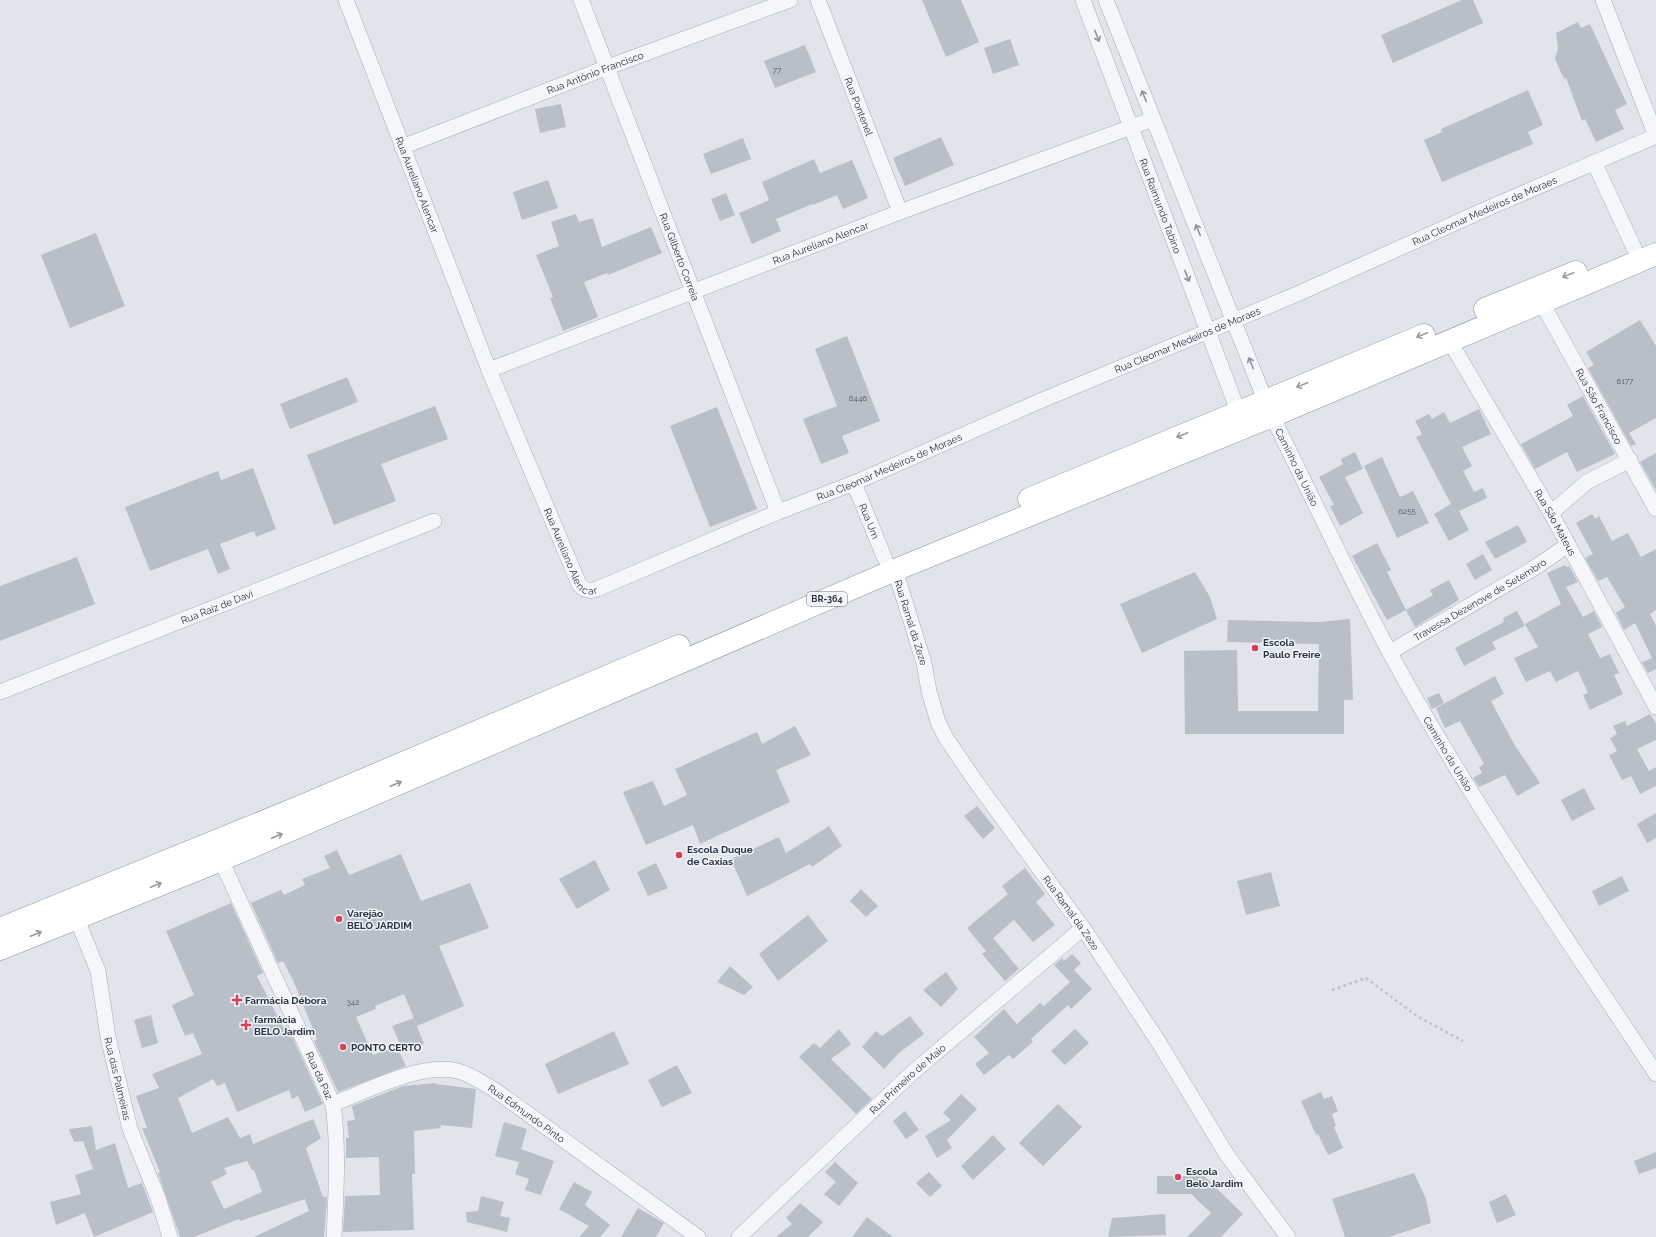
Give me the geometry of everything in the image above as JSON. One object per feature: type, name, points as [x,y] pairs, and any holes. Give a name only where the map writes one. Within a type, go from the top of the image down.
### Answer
[{"type":"highway","name":"BR-364","points":[[0,928],[297,808],[1269,408],[1656,238]]},
{"type":"highway","name":"BR-364","points":[[0,949],[221,860],[1238,411],[1269,408],[1542,303],[1656,254]]},
{"type":"street","name":"Rua Aureliano Alencar","points":[[346,0],[489,370],[578,584],[585,590],[596,589],[778,512]]},
{"type":"street","name":"Rua Gilberto Correia","points":[[581,0],[695,292],[778,512]]},
{"type":"street","name":"Rua Antônio Francisco","points":[[402,147],[608,67],[790,0]]},
{"type":"street","name":"Rua Pontenel","points":[[818,0],[900,212]]},
{"type":"street","name":"Rua Raimundo Tabino","points":[[1083,0],[1238,411]]},
{"type":"street","points":[[1106,0],[1269,408]]},
{"type":"street","points":[[1603,0],[1656,136]]},
{"type":"street","name":"Rua Aureliano Alencar","points":[[489,370],[900,212],[1153,119]]},
{"type":"street","name":"Rua Cleomar Medeiros de Moraes","points":[[778,512],[854,483],[1040,401],[1295,295],[1656,136]]},
{"type":"street","points":[[1594,162],[1634,248]]},
{"type":"street","name":"Rua São Francisco","points":[[1542,303],[1656,509]]},
{"type":"street","name":"Rua São Mateus","points":[[1449,340],[1551,512],[1656,707]]},
{"type":"street","name":"Caminho da União","points":[[1269,408],[1390,652],[1481,806],[1656,1074]]},
{"type":"street","points":[[1551,512],[1587,482],[1630,460]]},
{"type":"street","name":"Rua Um","points":[[854,483],[890,565]]},
{"type":"street","name":"Rua Raíz de Davi","points":[[0,692],[434,521]]},
{"type":"street","name":"Travessa Dezenove de Setembro","points":[[1390,652],[1531,570],[1568,545]]},
{"type":"street","name":"Rua Ramal da Zeze","points":[[890,565],[924,663],[931,699],[938,722],[946,738],[976,782],[1083,928],[1158,1041],[1228,1155],[1288,1237]]},
{"type":"street","name":"Rua da Paz","points":[[221,860],[333,1104],[336,1130],[337,1175],[334,1237]]},
{"type":"street","name":"Rua das Palmeiras","points":[[76,918],[98,971],[108,1037],[130,1129],[158,1198],[170,1237]]},
{"type":"street","name":"Rua Primeiro de Maio","points":[[739,1237],[912,1073],[1083,928]]},
{"type":"street","name":"Rua Edmundo Pinto","points":[[333,1104],[397,1079],[426,1071],[443,1069],[460,1072],[475,1078],[499,1093],[698,1237]]},
{"type":"path","points":[[1332,990],[1366,978],[1417,1016],[1463,1041]]},
{"type":"building","points":[[922,0],[961,0],[979,42],[946,57]]},
{"type":"building","points":[[1462,0],[1473,0],[1483,23],[1393,63],[1381,35]]},
{"type":"building","points":[[1578,22],[1581,28],[1590,24],[1627,104],[1615,110],[1624,129],[1596,142],[1585,119],[1582,121],[1566,78],[1564,79],[1555,59],[1558,48],[1556,33]]},
{"type":"building","points":[[1010,39],[1019,65],[993,74],[984,48]]},
{"type":"building","points":[[805,45],[816,72],[775,88],[764,61]]},
{"type":"building","points":[[1528,90],[1543,125],[1528,132],[1533,144],[1442,182],[1424,140],[1442,132],[1441,129]]},
{"type":"building","points":[[561,104],[566,127],[540,133],[535,109]]},
{"type":"building","points":[[941,137],[954,165],[905,186],[893,158]]},
{"type":"building","points":[[743,138],[751,159],[711,174],[703,154]]},
{"type":"building","points":[[814,159],[820,173],[852,160],[868,198],[843,209],[837,195],[813,204],[776,219],[781,231],[752,244],[739,213],[769,200],[762,182]]},
{"type":"building","points":[[548,180],[558,208],[522,220],[513,192]]},
{"type":"building","points":[[726,193],[735,215],[720,221],[711,199]]},
{"type":"building","points":[[576,214],[579,222],[593,218],[602,247],[651,227],[662,253],[608,275],[607,273],[584,282],[598,317],[563,331],[550,298],[553,297],[536,255],[559,246],[551,222]]},
{"type":"building","points":[[96,233],[125,306],[70,328],[41,255]]},
{"type":"building","points":[[1640,320],[1656,346],[1656,418],[1629,433],[1636,444],[1631,446],[1588,368],[1594,365],[1586,352]]},
{"type":"building","points":[[847,336],[880,421],[842,436],[849,453],[821,464],[803,419],[837,406],[815,349]]},
{"type":"building","points":[[347,377],[358,402],[290,429],[280,404]]},
{"type":"building","points":[[1583,396],[1615,454],[1577,472],[1567,452],[1535,469],[1521,444],[1573,416],[1567,405]]},
{"type":"building","points":[[435,406],[448,439],[381,464],[396,501],[334,525],[307,455]]},
{"type":"building","points":[[717,407],[757,509],[710,527],[670,426]]},
{"type":"building","points":[[1479,409],[1491,434],[1462,447],[1472,466],[1463,471],[1474,492],[1483,488],[1487,498],[1459,511],[1469,530],[1449,541],[1434,514],[1451,504],[1416,437],[1422,434],[1415,421],[1429,414],[1432,419],[1444,412],[1450,423]]},
{"type":"building","points":[[1355,452],[1363,469],[1345,477],[1363,513],[1340,526],[1330,506],[1334,505],[1319,477],[1343,464],[1341,459]]},
{"type":"building","points":[[1656,453],[1656,490],[1640,462]]},
{"type":"building","points":[[1382,457],[1400,497],[1413,491],[1429,523],[1397,538],[1364,466]]},
{"type":"building","points":[[253,468],[276,529],[256,537],[254,531],[220,544],[230,569],[218,574],[208,549],[150,571],[125,507],[218,471],[221,480]]},
{"type":"building","points":[[1592,514],[1595,519],[1599,516],[1612,541],[1628,533],[1641,557],[1656,549],[1656,610],[1650,614],[1656,626],[1656,669],[1648,673],[1642,662],[1652,658],[1635,623],[1624,630],[1616,613],[1625,607],[1607,577],[1598,581],[1585,558],[1593,554],[1576,523]]},
{"type":"building","points":[[1518,525],[1527,542],[1495,559],[1485,542]]},
{"type":"building","points":[[1377,543],[1391,570],[1387,572],[1406,610],[1387,620],[1352,556]]},
{"type":"building","points":[[1483,554],[1492,570],[1475,580],[1466,564]]},
{"type":"building","points":[[77,557],[95,604],[0,641],[0,586]]},
{"type":"building","points":[[1565,565],[1566,567],[1569,566],[1578,582],[1566,587],[1583,617],[1594,611],[1602,627],[1588,634],[1600,658],[1610,654],[1619,673],[1614,675],[1623,694],[1590,710],[1583,695],[1588,693],[1578,671],[1556,682],[1550,671],[1526,682],[1514,658],[1538,647],[1525,624],[1561,604],[1547,573]]},
{"type":"building","points":[[1195,572],[1210,597],[1217,619],[1142,653],[1120,604]]},
{"type":"building","points":[[1449,580],[1459,600],[1415,627],[1406,610],[1433,595],[1430,590]]},
{"type":"building","points":[[1517,611],[1525,626],[1492,642],[1496,649],[1464,666],[1455,648],[1504,622],[1503,618]]},
{"type":"building","points":[[1350,619],[1353,700],[1344,700],[1344,734],[1185,734],[1184,651],[1237,650],[1238,711],[1318,711],[1319,644],[1227,642],[1228,620],[1319,622]]},
{"type":"building","points":[[1495,676],[1504,694],[1491,701],[1514,744],[1540,783],[1517,796],[1505,775],[1479,787],[1473,778],[1482,773],[1479,767],[1484,764],[1460,721],[1445,728],[1436,708]]},
{"type":"building","points":[[1439,693],[1444,703],[1432,709],[1427,698]]},
{"type":"building","points":[[1650,714],[1656,723],[1656,740],[1637,749],[1649,771],[1656,767],[1656,786],[1640,794],[1631,776],[1622,780],[1609,755],[1617,751],[1610,738],[1617,734],[1613,726],[1625,721],[1627,726]]},
{"type":"building","points":[[795,726],[811,755],[776,770],[790,802],[700,844],[693,825],[646,845],[623,792],[653,781],[664,806],[687,795],[675,769],[757,732],[762,744]]},
{"type":"building","points":[[1584,788],[1595,809],[1572,821],[1561,800]]},
{"type":"building","points":[[977,806],[995,828],[983,839],[964,816]]},
{"type":"building","points":[[1656,813],[1656,838],[1647,843],[1637,824]]},
{"type":"building","points":[[829,826],[842,846],[812,867],[810,864],[747,896],[731,859],[779,837],[786,853]]},
{"type":"building","points":[[337,850],[349,875],[401,854],[421,901],[470,883],[489,928],[439,946],[464,1006],[417,1026],[404,994],[375,1006],[376,1009],[356,1017],[373,1055],[397,1047],[406,1066],[338,1092],[314,1041],[317,1039],[293,980],[283,961],[278,963],[251,903],[281,890],[284,895],[305,885],[302,879],[330,868],[324,856]]},
{"type":"building","points":[[595,860],[610,890],[577,909],[559,879]]},
{"type":"building","points":[[656,863],[668,888],[648,896],[637,872]]},
{"type":"building","points":[[1025,868],[1045,894],[1036,902],[1055,925],[1033,942],[1014,920],[993,938],[1019,969],[1005,981],[982,954],[986,951],[967,928],[1008,894],[1002,886]]},
{"type":"building","points":[[1271,872],[1280,906],[1246,915],[1237,881]]},
{"type":"building","points":[[1622,876],[1629,891],[1599,906],[1592,891]]},
{"type":"building","points":[[861,889],[878,906],[866,917],[850,901]]},
{"type":"building","points":[[231,903],[263,973],[257,976],[283,1027],[287,1025],[323,1104],[305,1112],[298,1096],[292,1099],[289,1090],[237,1112],[225,1083],[217,1086],[213,1079],[178,1098],[192,1133],[228,1117],[240,1138],[250,1134],[253,1144],[313,1119],[321,1138],[306,1148],[323,1197],[327,1197],[324,1237],[254,1237],[309,1211],[305,1199],[240,1221],[239,1219],[194,1237],[180,1237],[158,1173],[160,1172],[142,1128],[147,1128],[136,1096],[159,1088],[152,1074],[202,1054],[193,1033],[185,1036],[172,1005],[194,995],[166,931]],"holes":[[[247,1161],[252,1170],[254,1170],[262,1192],[224,1209],[211,1182],[227,1174],[224,1168]]]},
{"type":"building","points":[[808,915],[828,941],[778,981],[759,954]]},
{"type":"building","points":[[1072,954],[1081,963],[1074,970],[1092,989],[1071,1009],[1068,1005],[1031,1039],[1033,1042],[1013,1059],[1009,1055],[984,1075],[975,1064],[989,1053],[974,1037],[1004,1009],[1017,1024],[1040,1003],[1044,1006],[1070,982],[1054,965],[1062,958],[1064,961]]},
{"type":"building","points":[[730,966],[753,987],[744,995],[717,982]]},
{"type":"building","points":[[946,972],[958,989],[941,1007],[923,990]]},
{"type":"building","points":[[151,1015],[158,1043],[142,1048],[134,1020]]},
{"type":"building","points":[[910,1016],[924,1034],[899,1053],[884,1069],[862,1047],[876,1031],[882,1036]]},
{"type":"building","points":[[414,1018],[424,1044],[404,1053],[392,1026]]},
{"type":"building","points":[[839,1029],[851,1044],[831,1059],[872,1099],[856,1114],[799,1057],[814,1043],[820,1048]]},
{"type":"building","points":[[1075,1029],[1089,1043],[1065,1065],[1051,1051]]},
{"type":"building","points":[[614,1031],[629,1064],[558,1094],[545,1064]]},
{"type":"building","points":[[677,1065],[692,1093],[662,1107],[648,1080]]},
{"type":"building","points":[[436,1083],[476,1089],[472,1128],[440,1125],[441,1128],[414,1131],[415,1174],[412,1174],[414,1230],[343,1232],[345,1196],[380,1195],[379,1157],[346,1158],[346,1138],[349,1138],[347,1121],[355,1120],[352,1106],[403,1086]]},
{"type":"building","points":[[1321,1092],[1324,1099],[1332,1096],[1338,1111],[1332,1114],[1336,1126],[1334,1127],[1343,1148],[1328,1155],[1318,1134],[1316,1135],[1301,1101]]},
{"type":"building","points":[[961,1094],[977,1109],[947,1140],[952,1148],[937,1158],[925,1136],[951,1120],[943,1113]]},
{"type":"building","points":[[1058,1104],[1082,1127],[1043,1166],[1019,1143]]},
{"type":"building","points":[[905,1111],[919,1130],[906,1139],[893,1121]]},
{"type":"building","points":[[504,1122],[527,1129],[521,1149],[554,1161],[541,1195],[525,1190],[529,1179],[515,1174],[519,1162],[495,1156]]},
{"type":"building","points":[[92,1126],[96,1150],[115,1143],[128,1188],[142,1183],[153,1212],[94,1237],[85,1213],[56,1225],[50,1202],[81,1194],[75,1175],[93,1169],[83,1141],[74,1142],[69,1129]]},
{"type":"building","points":[[993,1135],[1006,1149],[973,1180],[961,1166]]},
{"type":"building","points":[[1656,1152],[1656,1168],[1639,1174],[1634,1161]]},
{"type":"building","points":[[835,1162],[858,1183],[839,1206],[824,1194],[836,1182],[825,1172]]},
{"type":"building","points":[[929,1172],[942,1186],[930,1197],[916,1183]]},
{"type":"building","points":[[1414,1173],[1426,1199],[1431,1223],[1389,1237],[1345,1237],[1332,1199]]},
{"type":"building","points":[[1157,1176],[1204,1176],[1243,1214],[1221,1237],[1187,1237],[1211,1213],[1191,1194],[1157,1194]]},
{"type":"building","points":[[574,1182],[592,1192],[585,1205],[610,1225],[600,1237],[579,1237],[589,1226],[559,1209]]},
{"type":"building","points":[[1506,1194],[1516,1215],[1497,1223],[1489,1202]]},
{"type":"building","points":[[481,1196],[504,1202],[500,1216],[510,1218],[507,1232],[467,1222],[466,1212],[478,1211]]},
{"type":"building","points":[[800,1203],[823,1222],[808,1237],[776,1237],[792,1224],[786,1218]]},
{"type":"building","points":[[638,1208],[664,1223],[656,1237],[621,1237]]},
{"type":"building","points":[[1165,1214],[1166,1235],[1108,1237],[1112,1218]]},
{"type":"building","points":[[867,1217],[893,1237],[852,1237]]},
{"type":"place","name":"Escola Paulo Freire","points":[[1255,648]]},
{"type":"place","name":"Escola Duque de Caxias","points":[[679,855]]},
{"type":"place","name":"Varejão BELO JARDIM","points":[[339,919]]},
{"type":"place","name":"Farmácia Débora","points":[[237,1000]]},
{"type":"place","name":"farmácia BELO Jardim","points":[[246,1025]]},
{"type":"place","name":"PONTO CERTO","points":[[343,1047]]},
{"type":"place","name":"Escola Belo Jardim","points":[[1178,1177]]}]
